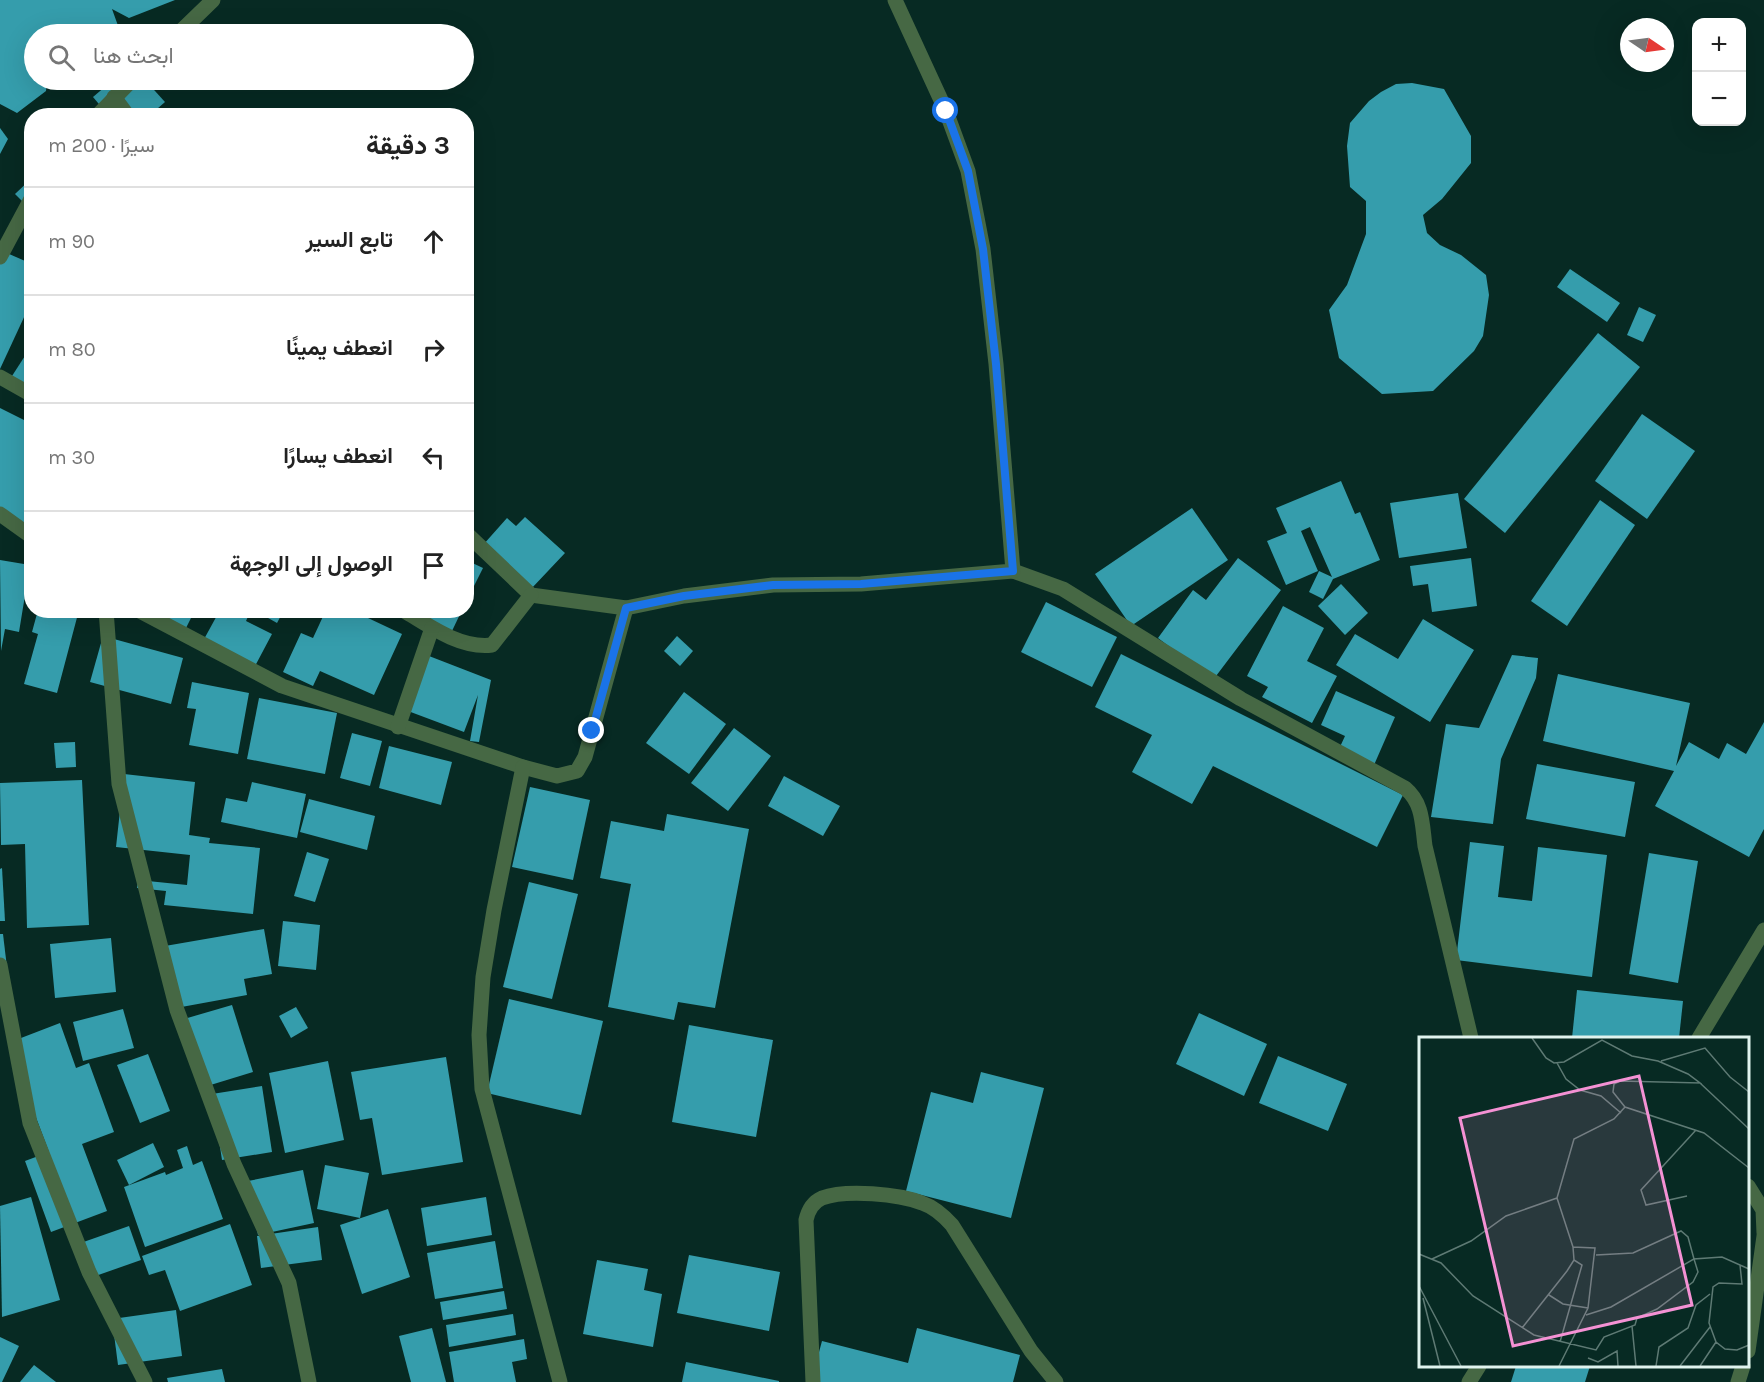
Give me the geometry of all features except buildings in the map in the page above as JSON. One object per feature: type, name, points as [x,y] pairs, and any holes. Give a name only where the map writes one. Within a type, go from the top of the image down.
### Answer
[{"type":"street","points":[[188,24],[213,0]]},
{"type":"street","points":[[895,0],[946,111],[968,171],[983,249],[996,364],[1013,571]]},
{"type":"street","points":[[105,108],[122,90]]},
{"type":"street","points":[[114,98],[122,108]]},
{"type":"street","points":[[0,257],[24,212]]},
{"type":"street","points":[[0,377],[24,390]]},
{"type":"street","points":[[0,514],[24,531]]},
{"type":"street","points":[[474,541],[531,595],[626,608],[684,596],[773,585],[861,584],[1013,571],[1063,589],[1241,699],[1405,788],[1414,796],[1421,815],[1425,846],[1471,1037]]},
{"type":"street","points":[[416,618],[432,628],[476,647],[492,645],[531,595]]},
{"type":"street","points":[[156,618],[282,686],[398,727],[557,776],[577,771],[582,764],[626,608]]},
{"type":"street","points":[[107,618],[119,784],[177,1010],[234,1164],[289,1283],[309,1382]]},
{"type":"street","points":[[398,727],[432,628]]},
{"type":"street","points":[[523,767],[483,977],[479,1046],[482,1089],[560,1382]]},
{"type":"street","points":[[1701,1037],[1764,930]]},
{"type":"street","points":[[0,965],[30,1123],[89,1272],[145,1382]]},
{"type":"street","points":[[1749,1188],[1763,1210],[1764,1234],[1749,1344]]},
{"type":"street","points":[[813,1382],[806,1220],[812,1205],[821,1198],[858,1194],[900,1196],[924,1203],[940,1212],[951,1225],[1031,1351],[1056,1382]]},
{"type":"street","points":[[1469,1382],[1478,1367]]},
{"type":"street","points":[[1738,1382],[1742,1367]]},
{"type":"route","points":[[592,731],[626,608],[684,596],[773,585],[861,584],[1013,571],[996,364],[983,249],[968,171],[946,111]]}]
